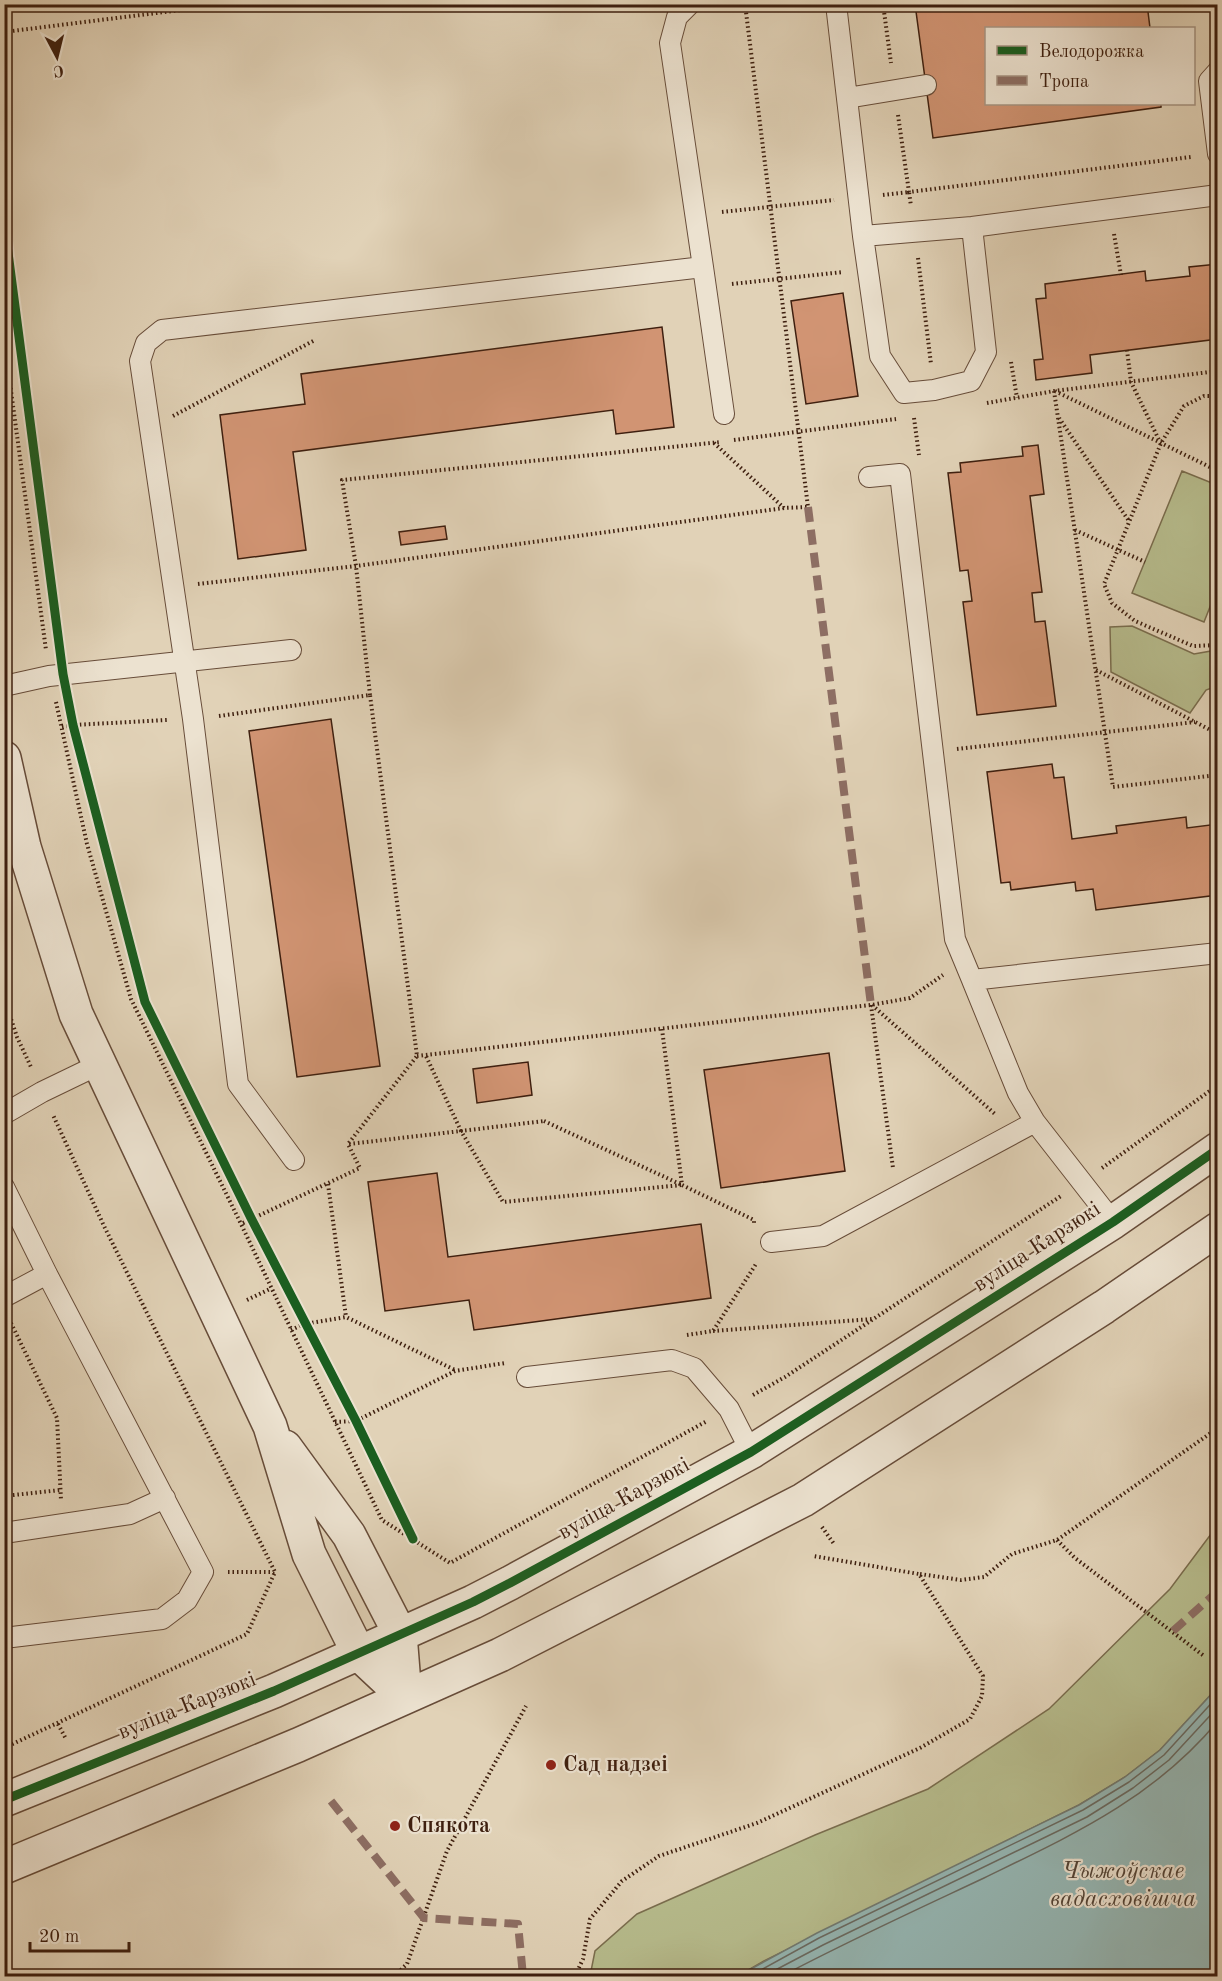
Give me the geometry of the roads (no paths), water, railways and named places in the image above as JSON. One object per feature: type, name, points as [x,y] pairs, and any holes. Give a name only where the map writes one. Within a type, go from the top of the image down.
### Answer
[{"type":"street","points":[[4,758],[24,847],[76,1014],[270,1426],[309,1554],[359,1654],[405,1697]]},
{"type":"street","name":"вуліца Карзюкі","points":[[4,1800],[274,1691],[473,1602],[510,1583],[751,1452],[1113,1222],[1218,1149]]},
{"type":"street","points":[[4,1867],[289,1749],[500,1655],[803,1500],[1104,1307],[1218,1229]]},
{"type":"street","points":[[270,1426],[348,1536],[400,1634],[405,1697]]},
{"type":"lane","points":[[690,4],[677,17],[670,43],[724,414]]},
{"type":"lane","points":[[836,4],[863,236],[880,356],[904,393],[934,390],[971,381],[986,351],[972,227]]},
{"type":"lane","points":[[1218,71],[1209,81],[1218,154]]},
{"type":"lane","points":[[847,98],[926,85]]},
{"type":"lane","points":[[863,236],[972,227],[1218,195]]},
{"type":"lane","points":[[294,1160],[238,1084],[193,719],[140,361],[146,343],[162,330],[703,267]]},
{"type":"lane","points":[[869,477],[900,474],[955,939],[1018,1093],[1035,1122],[1113,1222]]},
{"type":"lane","points":[[4,686],[56,675],[291,650]]},
{"type":"lane","points":[[972,980],[1218,953]]},
{"type":"lane","points":[[4,1114],[99,1064]]},
{"type":"lane","points":[[771,1242],[823,1236],[1035,1122]]},
{"type":"lane","points":[[4,1187],[203,1572],[187,1600],[162,1619],[4,1638]]},
{"type":"lane","points":[[6,1306],[47,1274]]},
{"type":"lane","points":[[528,1377],[672,1360],[694,1368],[729,1408],[751,1452]]},
{"type":"lane","points":[[4,1533],[130,1514],[165,1498]]},
{"type":"water","name":"Чыжоўскае вадасховішча","points":[[1217,1688],[1217,1976],[738,1976],[817,1933],[1079,1805],[1125,1777],[1160,1750]]},
{"type":"place","name":"Сад надзеі","points":[[551,1765]]},
{"type":"place","name":"Спякота","points":[[395,1826]]}]
